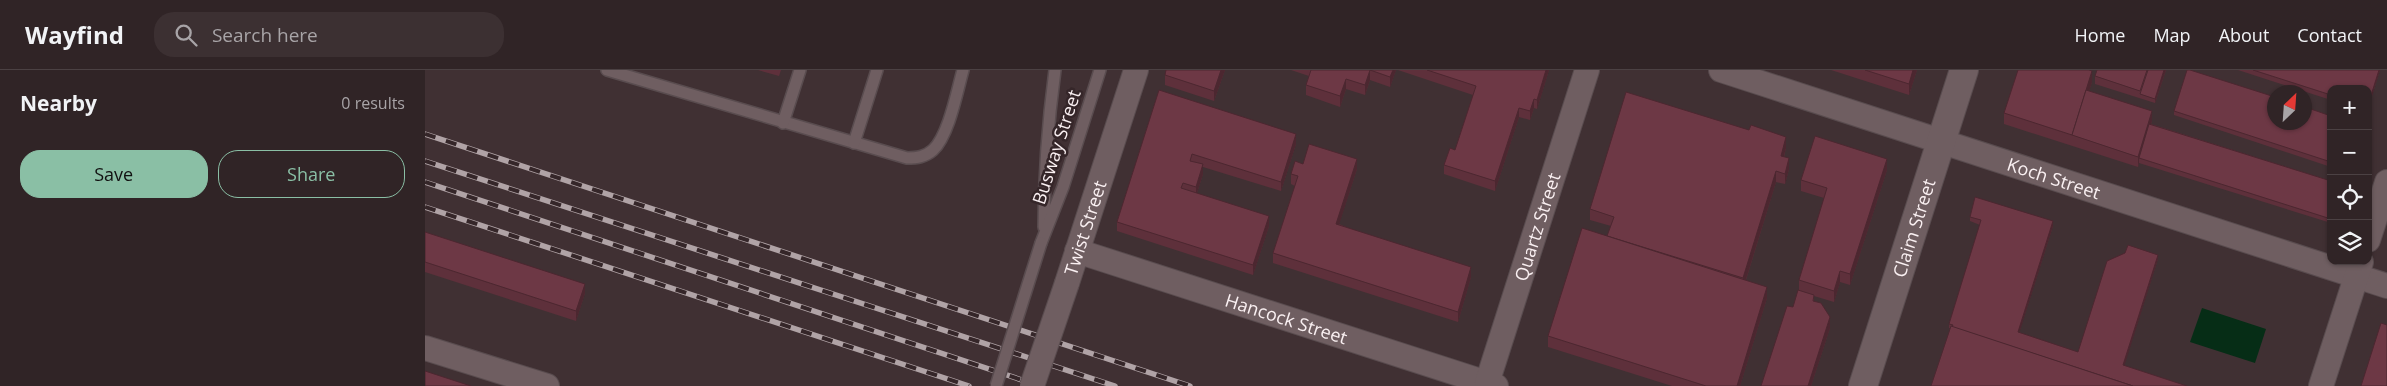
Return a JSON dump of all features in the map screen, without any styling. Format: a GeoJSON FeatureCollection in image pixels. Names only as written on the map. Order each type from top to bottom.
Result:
{"type":"FeatureCollection","features":[{"type":"Feature","properties":{"kind":"street","name":"Twist Street"},"geometry":{"type":"LineString","coordinates":[[1032,386],[1136,70]]}},
{"type":"Feature","properties":{"kind":"street","name":"Quartz Street"},"geometry":{"type":"LineString","coordinates":[[1491,385],[1587,70]]}},
{"type":"Feature","properties":{"kind":"street","name":"Koch Street"},"geometry":{"type":"LineString","coordinates":[[1721,70],[1941,142],[2359,269],[2387,286]]}},
{"type":"Feature","properties":{"kind":"street","name":"Claim Street"},"geometry":{"type":"LineString","coordinates":[[1863,386],[1964,70]]}},
{"type":"Feature","properties":{"kind":"street"},"geometry":{"type":"LineString","coordinates":[[2372,228],[2387,182]]}},
{"type":"Feature","properties":{"kind":"street","name":"Hancock Street"},"geometry":{"type":"LineString","coordinates":[[1077,251],[1491,385]]}},
{"type":"Feature","properties":{"kind":"street"},"geometry":{"type":"LineString","coordinates":[[2321,386],[2359,269]]}},
{"type":"Feature","properties":{"kind":"street"},"geometry":{"type":"LineString","coordinates":[[425,348],[547,386]]}},
{"type":"Feature","properties":{"kind":"lane"},"geometry":{"type":"LineString","coordinates":[[607,70],[907,158],[922,157],[933,150],[944,131],[963,70]]}},
{"type":"Feature","properties":{"kind":"lane"},"geometry":{"type":"LineString","coordinates":[[783,123],[800,70]]}},
{"type":"Feature","properties":{"kind":"lane"},"geometry":{"type":"LineString","coordinates":[[854,143],[877,70]]}},
{"type":"Feature","properties":{"kind":"lane","name":"Busway Street"},"geometry":{"type":"LineString","coordinates":[[1043,239],[1050,106],[1055,70]]}},
{"type":"Feature","properties":{"kind":"lane","name":"Busway Street"},"geometry":{"type":"LineString","coordinates":[[996,386],[1100,70]]}},
{"type":"Feature","properties":{"kind":"shaded area"},"geometry":{"type":"Polygon","coordinates":[[[2202,308],[2266,329],[2255,363],[2190,342],[2202,308]]]}},
{"type":"Feature","properties":{"kind":"building"},"geometry":{"type":"Polygon","coordinates":[[[1166,70],[1221,70],[1214,91],[1165,75],[1166,70]]]}},
{"type":"Feature","properties":{"kind":"building"},"geometry":{"type":"Polygon","coordinates":[[[1311,70],[1370,70],[1365,85],[1346,79],[1340,96],[1306,85],[1311,70]]]}},
{"type":"Feature","properties":{"kind":"building"},"geometry":{"type":"Polygon","coordinates":[[[1370,70],[1393,70],[1390,77],[1370,70]]]}},
{"type":"Feature","properties":{"kind":"building"},"geometry":{"type":"Polygon","coordinates":[[[1427,70],[1546,70],[1537,100],[1534,99],[1530,111],[1519,108],[1495,181],[1444,165],[1450,148],[1455,150],[1476,86],[1427,70]]]}},
{"type":"Feature","properties":{"kind":"building"},"geometry":{"type":"Polygon","coordinates":[[[1865,70],[1913,70],[1909,84],[1865,70]]]}},
{"type":"Feature","properties":{"kind":"building"},"geometry":{"type":"Polygon","coordinates":[[[2018,70],[2092,71],[2072,135],[2004,113],[2018,70]]]}},
{"type":"Feature","properties":{"kind":"building"},"geometry":{"type":"Polygon","coordinates":[[[2097,70],[2147,70],[2140,91],[2095,76],[2097,70]]]}},
{"type":"Feature","properties":{"kind":"building"},"geometry":{"type":"Polygon","coordinates":[[[2148,70],[2164,70],[2155,99],[2140,94],[2148,70]]]}},
{"type":"Feature","properties":{"kind":"building"},"geometry":{"type":"Polygon","coordinates":[[[2187,70],[2267,94],[2267,130],[2312,130],[2312,109],[2327,115],[2327,161],[2174,111],[2187,70]]]}},
{"type":"Feature","properties":{"kind":"building"},"geometry":{"type":"Polygon","coordinates":[[[2253,70],[2379,70],[2372,92],[2372,85],[2327,85],[2327,94],[2312,89],[2312,85],[2300,85],[2253,70]]]}},
{"type":"Feature","properties":{"kind":"building"},"geometry":{"type":"Polygon","coordinates":[[[1159,90],[1296,134],[1281,182],[1192,154],[1190,161],[1203,164],[1196,187],[1183,183],[1181,188],[1269,216],[1253,265],[1117,222],[1159,90]]]}},
{"type":"Feature","properties":{"kind":"building"},"geometry":{"type":"Polygon","coordinates":[[[2086,90],[2152,111],[2138,157],[2072,135],[2086,90]]]}},
{"type":"Feature","properties":{"kind":"building"},"geometry":{"type":"Polygon","coordinates":[[[1626,92],[1749,130],[1751,125],[1786,137],[1781,156],[1789,158],[1785,174],[1776,171],[1743,278],[1607,236],[1614,217],[1590,209],[1626,92]]]}},
{"type":"Feature","properties":{"kind":"building"},"geometry":{"type":"Polygon","coordinates":[[[2149,124],[2327,180],[2327,218],[2139,158],[2149,124]]]}},
{"type":"Feature","properties":{"kind":"building"},"geometry":{"type":"Polygon","coordinates":[[[1815,136],[1887,159],[1850,274],[1840,271],[1834,291],[1799,280],[1827,188],[1801,180],[1815,136]]]}},
{"type":"Feature","properties":{"kind":"building"},"geometry":{"type":"Polygon","coordinates":[[[1309,144],[1357,159],[1336,224],[1471,267],[1458,312],[1273,253],[1298,176],[1291,174],[1295,161],[1303,164],[1309,144]]]}},
{"type":"Feature","properties":{"kind":"building"},"geometry":{"type":"Polygon","coordinates":[[[1975,197],[2053,221],[2018,332],[2078,352],[2107,261],[2125,253],[2128,245],[2158,255],[2123,365],[2187,386],[2133,386],[1952,327],[1953,325],[1949,324],[1981,220],[1970,217],[1975,197]]]}},
{"type":"Feature","properties":{"kind":"building"},"geometry":{"type":"Polygon","coordinates":[[[1582,228],[1767,287],[1737,386],[1706,386],[1548,336],[1582,228]]]}},
{"type":"Feature","properties":{"kind":"building"},"geometry":{"type":"Polygon","coordinates":[[[425,232],[585,284],[576,311],[425,262],[425,232]]]}},
{"type":"Feature","properties":{"kind":"building"},"geometry":{"type":"Polygon","coordinates":[[[1798,290],[1814,295],[1813,301],[1821,303],[1830,317],[1808,386],[1761,386],[1787,306],[1793,307],[1798,290]]]}},
{"type":"Feature","properties":{"kind":"building"},"geometry":{"type":"Polygon","coordinates":[[[2381,323],[2387,325],[2387,386],[2361,386],[2381,323]]]}},
{"type":"Feature","properties":{"kind":"building"},"geometry":{"type":"Polygon","coordinates":[[[1951,326],[2133,386],[1931,386],[1951,326]]]}},
{"type":"Feature","properties":{"kind":"building"},"geometry":{"type":"Polygon","coordinates":[[[425,371],[471,386],[425,386],[425,371]]]}},
{"type":"Feature","properties":{"kind":"railway"},"geometry":{"type":"LineString","coordinates":[[425,134],[1190,386]]}},
{"type":"Feature","properties":{"kind":"railway"},"geometry":{"type":"LineString","coordinates":[[425,161],[1115,386]]}},
{"type":"Feature","properties":{"kind":"railway"},"geometry":{"type":"LineString","coordinates":[[425,182],[1040,386]]}},
{"type":"Feature","properties":{"kind":"railway"},"geometry":{"type":"LineString","coordinates":[[425,207],[969,386]]}}]}
